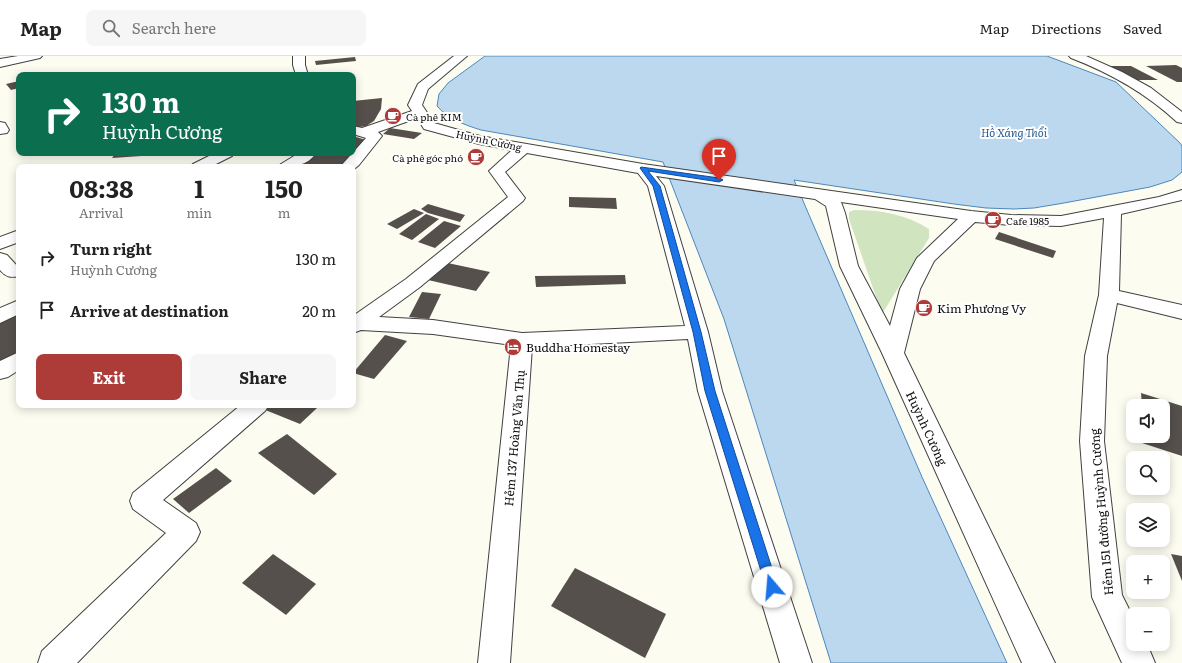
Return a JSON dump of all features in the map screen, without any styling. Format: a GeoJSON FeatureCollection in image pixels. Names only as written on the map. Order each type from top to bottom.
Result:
{"type":"FeatureCollection","features":[{"type":"Feature","properties":{"kind":"street"},"geometry":{"type":"LineString","coordinates":[[0,64],[36,56]]}},
{"type":"Feature","properties":{"kind":"street"},"geometry":{"type":"LineString","coordinates":[[299,56],[301,72]]}},
{"type":"Feature","properties":{"kind":"street"},"geometry":{"type":"LineString","coordinates":[[359,131],[420,113],[415,105],[422,87],[461,56]]}},
{"type":"Feature","properties":{"kind":"street"},"geometry":{"type":"LineString","coordinates":[[1075,56],[1138,85],[1170,107],[1182,119]]}},
{"type":"Feature","properties":{"kind":"street","name":"Huỳnh Cương"},"geometry":{"type":"LineString","coordinates":[[420,113],[429,126],[479,140],[652,170],[971,216],[1010,220],[1061,221],[1113,212],[1182,195]]}},
{"type":"Feature","properties":{"kind":"street"},"geometry":{"type":"LineString","coordinates":[[352,164],[375,136],[359,131]]}},
{"type":"Feature","properties":{"kind":"street"},"geometry":{"type":"LineString","coordinates":[[356,324],[413,283],[517,198],[497,171],[524,148]]}},
{"type":"Feature","properties":{"kind":"street"},"geometry":{"type":"LineString","coordinates":[[204,164],[221,156]]}},
{"type":"Feature","properties":{"kind":"street"},"geometry":{"type":"LineString","coordinates":[[291,164],[304,156]]}},
{"type":"Feature","properties":{"kind":"street"},"geometry":{"type":"LineString","coordinates":[[652,170],[697,332],[710,391],[796,663]]}},
{"type":"Feature","properties":{"kind":"street","name":"Huỳnh Cương"},"geometry":{"type":"LineString","coordinates":[[814,194],[833,203],[849,266],[893,353],[1039,663]]}},
{"type":"Feature","properties":{"kind":"street","name":"Hẻm 151 đường Huỳnh Cương"},"geometry":{"type":"LineString","coordinates":[[1113,212],[1109,295],[1096,356],[1092,441],[1108,598],[1138,663]]}},
{"type":"Feature","properties":{"kind":"street"},"geometry":{"type":"LineString","coordinates":[[893,353],[910,289],[926,258],[971,216]]}},
{"type":"Feature","properties":{"kind":"street"},"geometry":{"type":"LineString","coordinates":[[0,244],[16,236]]}},
{"type":"Feature","properties":{"kind":"street"},"geometry":{"type":"LineString","coordinates":[[1109,295],[1182,312]]}},
{"type":"Feature","properties":{"kind":"street"},"geometry":{"type":"LineString","coordinates":[[0,316],[16,308]]}},
{"type":"Feature","properties":{"kind":"street"},"geometry":{"type":"LineString","coordinates":[[356,325],[433,327],[522,340],[697,332]]}},
{"type":"Feature","properties":{"kind":"street","name":"Hẻm 137 Hoàng Văn Thụ"},"geometry":{"type":"LineString","coordinates":[[494,663],[522,340]]}},
{"type":"Feature","properties":{"kind":"street"},"geometry":{"type":"LineString","coordinates":[[0,371],[16,362]]}},
{"type":"Feature","properties":{"kind":"street"},"geometry":{"type":"LineString","coordinates":[[54,663],[186,532],[143,501],[253,408]]}},
{"type":"Feature","properties":{"kind":"green space"},"geometry":{"type":"Polygon","coordinates":[[[854,210],[883,212],[902,216],[929,229],[929,238],[882,314],[849,219],[849,212],[854,210]]]}},
{"type":"Feature","properties":{"kind":"water","name":"Hồ Xáng Thổi"},"geometry":{"type":"Polygon","coordinates":[[[485,56],[1047,56],[1116,82],[1180,143],[1182,146],[1182,172],[1172,180],[1150,187],[1034,208],[986,208],[794,180],[922,477],[1007,663],[831,663],[724,319],[663,162],[481,130],[463,124],[446,115],[437,106],[439,94],[448,83],[485,56]]]}},
{"type":"Feature","properties":{"kind":"building"},"geometry":{"type":"Polygon","coordinates":[[[355,57],[356,61],[316,65],[315,61],[355,57]]]}},
{"type":"Feature","properties":{"kind":"building"},"geometry":{"type":"Polygon","coordinates":[[[1176,65],[1182,68],[1182,82],[1177,82],[1146,66],[1176,65]]]}},
{"type":"Feature","properties":{"kind":"building"},"geometry":{"type":"Polygon","coordinates":[[[1105,66],[1131,66],[1158,80],[1133,80],[1105,66]]]}},
{"type":"Feature","properties":{"kind":"building"},"geometry":{"type":"Polygon","coordinates":[[[16,82],[16,89],[11,90],[6,84],[16,82]]]}},
{"type":"Feature","properties":{"kind":"building"},"geometry":{"type":"Polygon","coordinates":[[[382,98],[381,109],[374,121],[366,126],[356,128],[356,101],[382,98]]]}},
{"type":"Feature","properties":{"kind":"building"},"geometry":{"type":"Polygon","coordinates":[[[390,128],[422,133],[414,139],[383,134],[390,128]]]}},
{"type":"Feature","properties":{"kind":"building"},"geometry":{"type":"Polygon","coordinates":[[[356,137],[366,140],[356,152],[356,137]]]}},
{"type":"Feature","properties":{"kind":"building"},"geometry":{"type":"Polygon","coordinates":[[[114,156],[141,156],[112,158],[114,156]]]}},
{"type":"Feature","properties":{"kind":"building"},"geometry":{"type":"Polygon","coordinates":[[[309,156],[353,156],[344,164],[297,164],[309,156]]]}},
{"type":"Feature","properties":{"kind":"building"},"geometry":{"type":"Polygon","coordinates":[[[569,197],[616,198],[617,209],[569,207],[569,197]]]}},
{"type":"Feature","properties":{"kind":"building"},"geometry":{"type":"Polygon","coordinates":[[[428,204],[465,215],[460,222],[428,213],[421,209],[428,204]]]}},
{"type":"Feature","properties":{"kind":"building"},"geometry":{"type":"Polygon","coordinates":[[[414,209],[424,213],[397,229],[387,224],[414,209]]]}},
{"type":"Feature","properties":{"kind":"building"},"geometry":{"type":"Polygon","coordinates":[[[426,214],[439,219],[412,240],[399,234],[426,214]]]}},
{"type":"Feature","properties":{"kind":"building"},"geometry":{"type":"Polygon","coordinates":[[[444,221],[461,226],[435,248],[418,242],[444,221]]]}},
{"type":"Feature","properties":{"kind":"building"},"geometry":{"type":"Polygon","coordinates":[[[999,232],[1056,251],[1053,258],[995,239],[999,232]]]}},
{"type":"Feature","properties":{"kind":"building"},"geometry":{"type":"Polygon","coordinates":[[[443,262],[490,272],[476,291],[428,280],[443,262]]]}},
{"type":"Feature","properties":{"kind":"building"},"geometry":{"type":"Polygon","coordinates":[[[625,275],[626,284],[536,287],[535,276],[625,275]]]}},
{"type":"Feature","properties":{"kind":"building"},"geometry":{"type":"Polygon","coordinates":[[[422,292],[441,294],[429,319],[409,317],[422,292]]]}},
{"type":"Feature","properties":{"kind":"building"},"geometry":{"type":"Polygon","coordinates":[[[16,314],[16,353],[0,362],[0,322],[16,314]]]}},
{"type":"Feature","properties":{"kind":"building"},"geometry":{"type":"Polygon","coordinates":[[[385,335],[407,341],[374,379],[356,374],[356,369],[385,335]]]}},
{"type":"Feature","properties":{"kind":"building"},"geometry":{"type":"Polygon","coordinates":[[[1141,393],[1160,399],[1141,399],[1141,393]]]}},
{"type":"Feature","properties":{"kind":"building"},"geometry":{"type":"Polygon","coordinates":[[[1170,402],[1182,406],[1182,456],[1142,443],[1170,443],[1170,402]]]}},
{"type":"Feature","properties":{"kind":"building"},"geometry":{"type":"Polygon","coordinates":[[[260,408],[317,408],[300,424],[260,408]]]}},
{"type":"Feature","properties":{"kind":"building"},"geometry":{"type":"Polygon","coordinates":[[[287,434],[337,474],[314,495],[258,453],[287,434]]]}},
{"type":"Feature","properties":{"kind":"building"},"geometry":{"type":"Polygon","coordinates":[[[216,468],[232,481],[189,513],[173,499],[216,468]]]}},
{"type":"Feature","properties":{"kind":"building"},"geometry":{"type":"Polygon","coordinates":[[[273,554],[316,584],[286,615],[242,583],[273,554]]]}},
{"type":"Feature","properties":{"kind":"building"},"geometry":{"type":"Polygon","coordinates":[[[1171,554],[1182,556],[1182,581],[1171,554]]]}},
{"type":"Feature","properties":{"kind":"building"},"geometry":{"type":"Polygon","coordinates":[[[575,568],[666,614],[645,658],[551,606],[575,568]]]}},
{"type":"Feature","properties":{"kind":"place","name":"Cà phê KIM"},"geometry":{"type":"Point","coordinates":[393,116]}},
{"type":"Feature","properties":{"kind":"place","name":"Cà phê góc phó"},"geometry":{"type":"Point","coordinates":[476,157]}},
{"type":"Feature","properties":{"kind":"place","name":"Cafe 1985"},"geometry":{"type":"Point","coordinates":[993,220]}},
{"type":"Feature","properties":{"kind":"place","name":"Kim Phương Vy"},"geometry":{"type":"Point","coordinates":[924,308]}},
{"type":"Feature","properties":{"kind":"place","name":"Buddha Homestay"},"geometry":{"type":"Point","coordinates":[513,347]}},
{"type":"Feature","properties":{"kind":"route"},"geometry":{"type":"LineString","coordinates":[[719,180],[643,168],[656,186],[697,332],[710,391],[772,587]]}}]}
